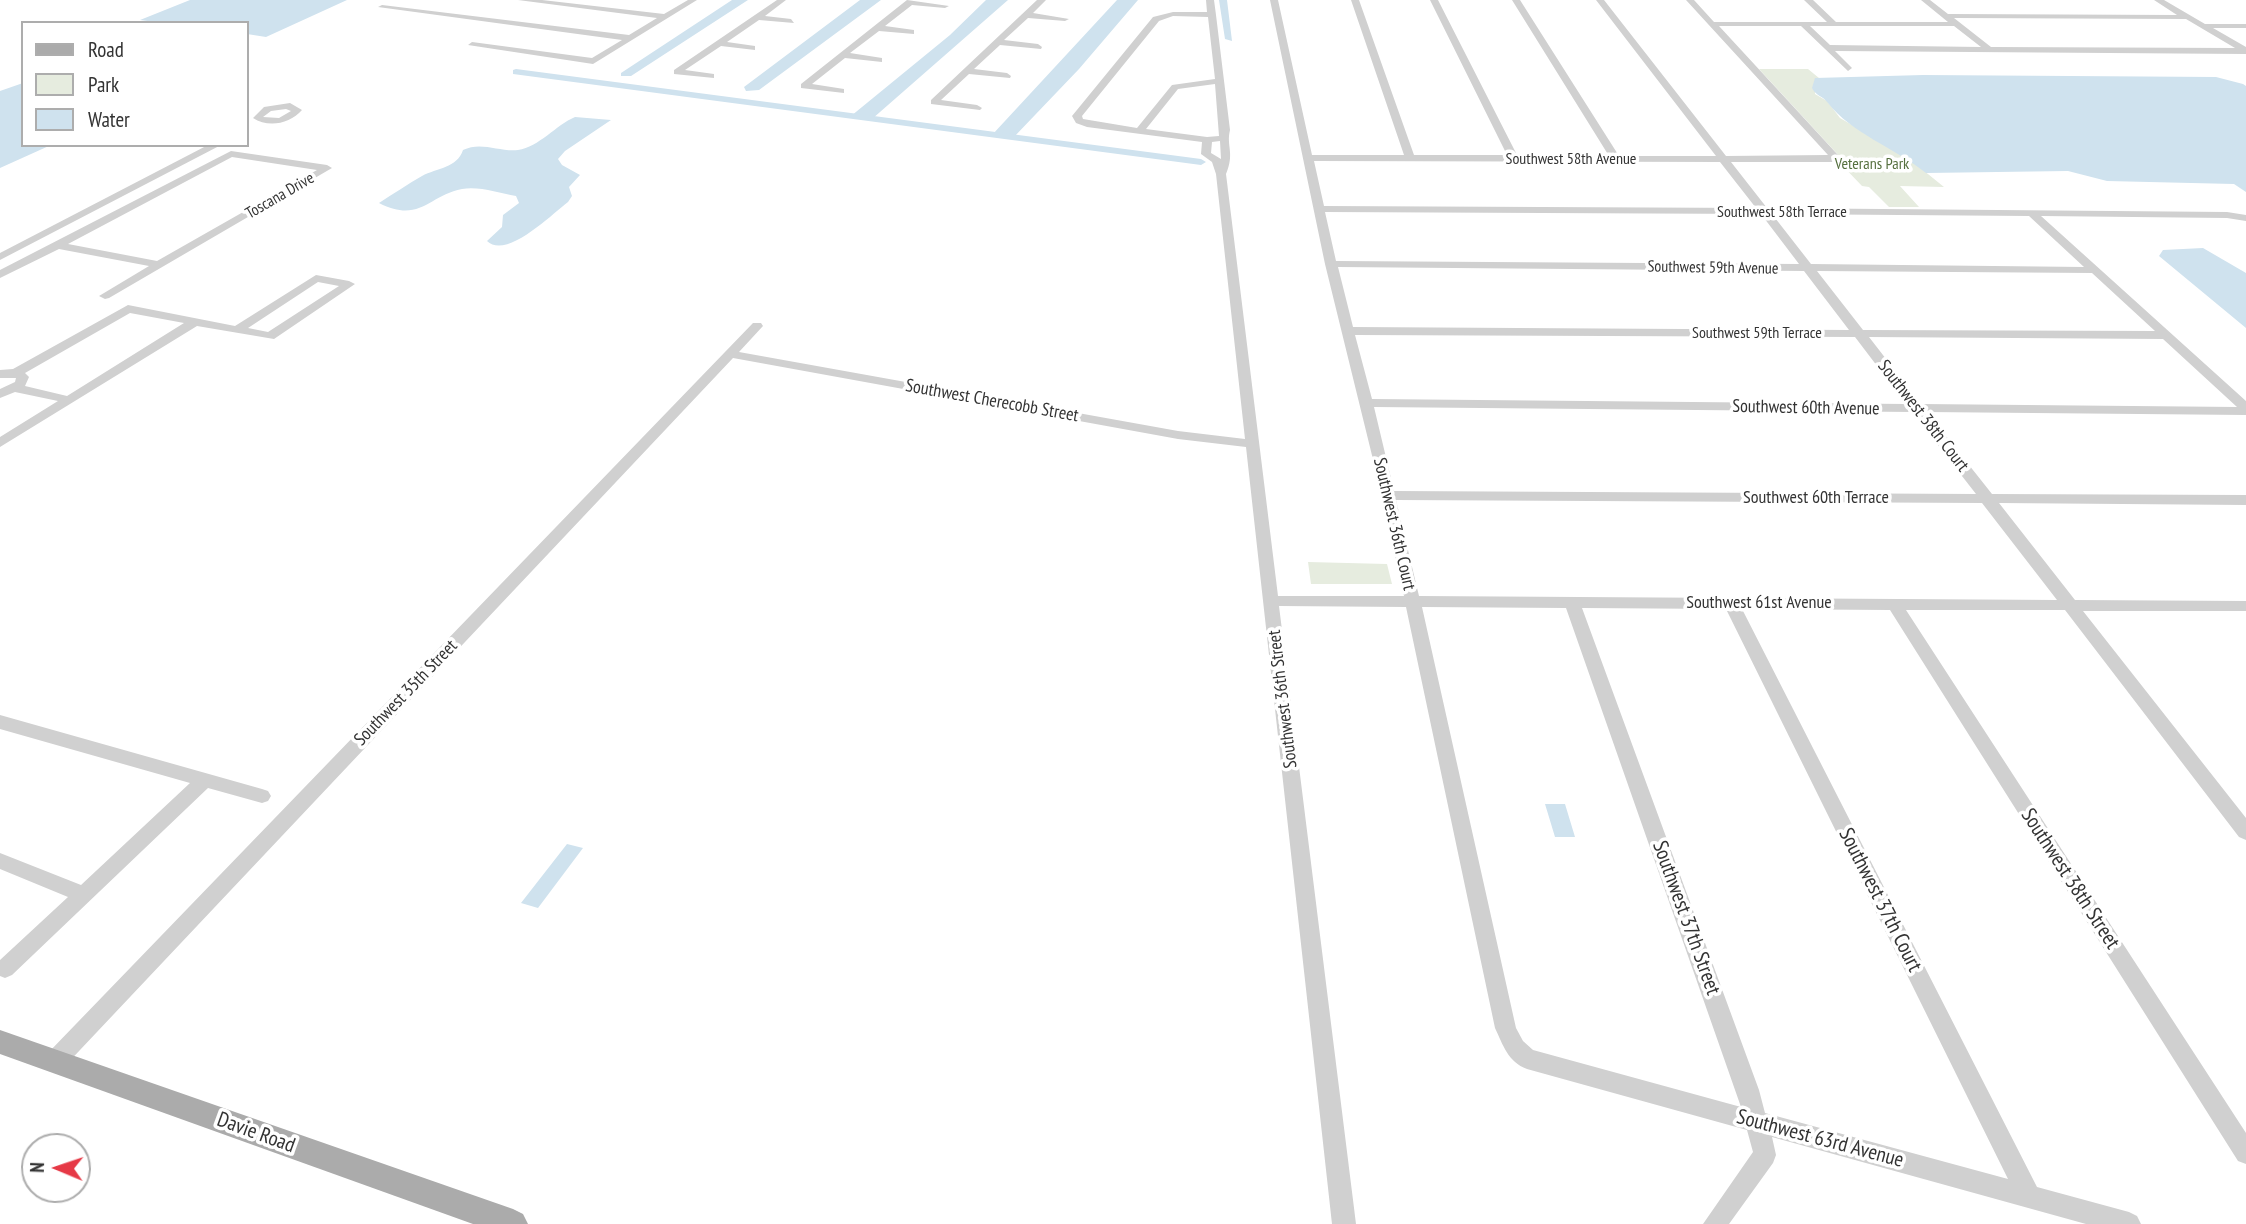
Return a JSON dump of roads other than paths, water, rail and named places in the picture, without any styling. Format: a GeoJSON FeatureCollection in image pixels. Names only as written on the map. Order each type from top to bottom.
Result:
{"type":"FeatureCollection","features":[{"type":"Feature","properties":{"kind":"main road","name":"Davie Road"},"geometry":{"type":"LineString","coordinates":[[0,1042],[513,1224]]}},
{"type":"Feature","properties":{"kind":"street"},"geometry":{"type":"LineString","coordinates":[[397,0],[382,7],[630,38]]}},
{"type":"Feature","properties":{"kind":"street"},"geometry":{"type":"LineString","coordinates":[[522,0],[666,17]]}},
{"type":"Feature","properties":{"kind":"street"},"geometry":{"type":"LineString","coordinates":[[486,38],[472,45],[593,61],[693,0]]}},
{"type":"Feature","properties":{"kind":"street"},"geometry":{"type":"LineString","coordinates":[[710,76],[677,72],[782,0]]}},
{"type":"Feature","properties":{"kind":"street"},"geometry":{"type":"LineString","coordinates":[[977,108],[934,102],[1042,0]]}},
{"type":"Feature","properties":{"kind":"street","name":"Southwest 36th Street"},"geometry":{"type":"LineString","coordinates":[[1210,0],[1220,81],[1223,138],[1227,144],[1227,160],[1221,174]]}},
{"type":"Feature","properties":{"kind":"street","name":"Southwest 36th Court"},"geometry":{"type":"LineString","coordinates":[[1274,0],[1331,264],[1367,403],[1386,495],[1445,741],[1506,1028],[1515,1048]]}},
{"type":"Feature","properties":{"kind":"street"},"geometry":{"type":"LineString","coordinates":[[1355,0],[1410,159]]}},
{"type":"Feature","properties":{"kind":"street"},"geometry":{"type":"LineString","coordinates":[[1434,0],[1514,159]]}},
{"type":"Feature","properties":{"kind":"street"},"geometry":{"type":"LineString","coordinates":[[1516,0],[1616,159]]}},
{"type":"Feature","properties":{"kind":"street","name":"Southwest 38th Court"},"geometry":{"type":"LineString","coordinates":[[1600,0],[2246,832]]}},
{"type":"Feature","properties":{"kind":"street"},"geometry":{"type":"LineString","coordinates":[[1690,0],[1712,23],[1956,24]]}},
{"type":"Feature","properties":{"kind":"street"},"geometry":{"type":"LineString","coordinates":[[1808,0],[1834,24]]}},
{"type":"Feature","properties":{"kind":"street"},"geometry":{"type":"LineString","coordinates":[[1924,0],[2004,60]]}},
{"type":"Feature","properties":{"kind":"street"},"geometry":{"type":"LineString","coordinates":[[2158,0],[2246,51]]}},
{"type":"Feature","properties":{"kind":"street"},"geometry":{"type":"LineString","coordinates":[[841,91],[804,86],[912,1],[945,6]]}},
{"type":"Feature","properties":{"kind":"street"},"geometry":{"type":"LineString","coordinates":[[1212,15],[1173,14],[1156,19],[1077,116],[1079,121],[1207,142],[1226,152]]}},
{"type":"Feature","properties":{"kind":"street"},"geometry":{"type":"LineString","coordinates":[[1027,15],[1065,19]]}},
{"type":"Feature","properties":{"kind":"street"},"geometry":{"type":"LineString","coordinates":[[1945,16],[2187,17]]}},
{"type":"Feature","properties":{"kind":"street"},"geometry":{"type":"LineString","coordinates":[[757,17],[791,21]]}},
{"type":"Feature","properties":{"kind":"street","name":"Southwest 58th Avenue"},"geometry":{"type":"LineString","coordinates":[[1310,158],[1727,161],[1832,159],[1833,155],[1712,23]]}},
{"type":"Feature","properties":{"kind":"street"},"geometry":{"type":"LineString","coordinates":[[498,31],[510,24]]}},
{"type":"Feature","properties":{"kind":"street"},"geometry":{"type":"LineString","coordinates":[[1803,24],[1848,68]]}},
{"type":"Feature","properties":{"kind":"street"},"geometry":{"type":"LineString","coordinates":[[2203,26],[2246,26]]}},
{"type":"Feature","properties":{"kind":"street"},"geometry":{"type":"LineString","coordinates":[[878,28],[911,32]]}},
{"type":"Feature","properties":{"kind":"street"},"geometry":{"type":"LineString","coordinates":[[998,42],[1038,47]]}},
{"type":"Feature","properties":{"kind":"street"},"geometry":{"type":"LineString","coordinates":[[719,43],[752,48]]}},
{"type":"Feature","properties":{"kind":"street"},"geometry":{"type":"LineString","coordinates":[[1828,48],[2246,51]]}},
{"type":"Feature","properties":{"kind":"street"},"geometry":{"type":"LineString","coordinates":[[842,55],[879,60]]}},
{"type":"Feature","properties":{"kind":"street"},"geometry":{"type":"LineString","coordinates":[[967,71],[1007,76]]}},
{"type":"Feature","properties":{"kind":"street"},"geometry":{"type":"LineString","coordinates":[[1139,131],[1175,87],[1220,81]]}},
{"type":"Feature","properties":{"kind":"street"},"geometry":{"type":"LineString","coordinates":[[1207,142],[1223,138]]}},
{"type":"Feature","properties":{"kind":"street","name":"Southwest 36th Street"},"geometry":{"type":"LineString","coordinates":[[1207,142],[1206,154],[1217,160],[1221,174],[1344,1224]]}},
{"type":"Feature","properties":{"kind":"street"},"geometry":{"type":"LineString","coordinates":[[0,257],[212,147]]}},
{"type":"Feature","properties":{"kind":"street","name":"Toscana Drive"},"geometry":{"type":"LineString","coordinates":[[0,275],[231,154],[327,169],[105,296]]}},
{"type":"Feature","properties":{"kind":"street","name":"Southwest 58th Terrace"},"geometry":{"type":"LineString","coordinates":[[1319,209],[2032,213],[2227,215],[2245,218]]}},
{"type":"Feature","properties":{"kind":"street"},"geometry":{"type":"LineString","coordinates":[[2032,213],[2246,410]]}},
{"type":"Feature","properties":{"kind":"street"},"geometry":{"type":"LineString","coordinates":[[57,246],[160,265]]}},
{"type":"Feature","properties":{"kind":"street","name":"Southwest 59th Avenue"},"geometry":{"type":"LineString","coordinates":[[1331,264],[2094,270]]}},
{"type":"Feature","properties":{"kind":"street"},"geometry":{"type":"LineString","coordinates":[[16,373],[117,314],[134,309],[270,336],[349,284],[316,278],[238,329]]}},
{"type":"Feature","properties":{"kind":"street"},"geometry":{"type":"LineString","coordinates":[[0,443],[196,320]]}},
{"type":"Feature","properties":{"kind":"street","name":"Southwest 35th Street"},"geometry":{"type":"LineString","coordinates":[[55,1061],[757,326]]}},
{"type":"Feature","properties":{"kind":"street","name":"Southwest 59th Terrace"},"geometry":{"type":"LineString","coordinates":[[1348,331],[2166,335]]}},
{"type":"Feature","properties":{"kind":"street","name":"Southwest Cherecobb Street"},"geometry":{"type":"LineString","coordinates":[[731,354],[1178,435],[1254,444]]}},
{"type":"Feature","properties":{"kind":"street"},"geometry":{"type":"LineString","coordinates":[[0,374],[21,374],[23,380],[15,388],[0,394]]}},
{"type":"Feature","properties":{"kind":"street"},"geometry":{"type":"LineString","coordinates":[[15,388],[69,400]]}},
{"type":"Feature","properties":{"kind":"street","name":"Southwest 60th Avenue"},"geometry":{"type":"LineString","coordinates":[[1367,403],[2246,410]]}},
{"type":"Feature","properties":{"kind":"street","name":"Southwest 60th Terrace"},"geometry":{"type":"LineString","coordinates":[[1386,495],[2246,500]]}},
{"type":"Feature","properties":{"kind":"street","name":"Southwest 61st Avenue"},"geometry":{"type":"LineString","coordinates":[[1272,601],[1894,604],[2243,610]]}},
{"type":"Feature","properties":{"kind":"street","name":"Southwest 37th Street"},"geometry":{"type":"LineString","coordinates":[[1572,602],[1748,1090],[1765,1155],[1715,1224]]}},
{"type":"Feature","properties":{"kind":"street","name":"Southwest 37th Court"},"geometry":{"type":"LineString","coordinates":[[1731,603],[2029,1196]]}},
{"type":"Feature","properties":{"kind":"street","name":"Southwest 38th Street"},"geometry":{"type":"LineString","coordinates":[[1894,604],[2246,1153]]}},
{"type":"Feature","properties":{"kind":"street"},"geometry":{"type":"LineString","coordinates":[[0,722],[262,796]]}},
{"type":"Feature","properties":{"kind":"street"},"geometry":{"type":"LineString","coordinates":[[5,969],[204,781]]}},
{"type":"Feature","properties":{"kind":"street"},"geometry":{"type":"LineString","coordinates":[[0,861],[84,895]]}},
{"type":"Feature","properties":{"kind":"street","name":"Southwest 63rd Avenue"},"geometry":{"type":"LineString","coordinates":[[1515,1048],[1527,1059],[2129,1224]]}},
{"type":"Feature","properties":{"kind":"water"},"geometry":{"type":"Polygon","coordinates":[[[190,0],[347,0],[266,37],[248,34],[248,21],[140,20],[190,0]]]}},
{"type":"Feature","properties":{"kind":"water"},"geometry":{"type":"Polygon","coordinates":[[[732,0],[748,0],[631,76],[621,76],[621,73],[732,0]]]}},
{"type":"Feature","properties":{"kind":"water"},"geometry":{"type":"Polygon","coordinates":[[[860,0],[881,0],[759,90],[746,91],[744,87],[860,0]]]}},
{"type":"Feature","properties":{"kind":"water"},"geometry":{"type":"Polygon","coordinates":[[[986,0],[1008,0],[872,119],[851,116],[950,35],[986,0]]]}},
{"type":"Feature","properties":{"kind":"water"},"geometry":{"type":"Polygon","coordinates":[[[1117,0],[1138,0],[1079,69],[1013,138],[992,135],[1117,0]]]}},
{"type":"Feature","properties":{"kind":"water"},"geometry":{"type":"Polygon","coordinates":[[[1923,75],[2216,77],[2243,84],[2246,86],[2246,192],[2234,184],[2107,181],[2068,171],[1926,173],[1861,132],[1812,88],[1815,78],[1923,75]]]}},
{"type":"Feature","properties":{"kind":"water"},"geometry":{"type":"Polygon","coordinates":[[[21,84],[21,147],[47,147],[0,168],[0,91],[21,84]]]}},
{"type":"Feature","properties":{"kind":"water"},"geometry":{"type":"Polygon","coordinates":[[[575,117],[611,120],[565,151],[558,159],[562,165],[580,175],[569,187],[572,196],[568,202],[528,234],[505,245],[495,245],[487,241],[502,227],[503,215],[519,203],[516,196],[469,188],[451,192],[424,206],[405,211],[379,203],[422,176],[456,161],[463,150],[477,146],[511,150],[526,148],[575,117]]]}},
{"type":"Feature","properties":{"kind":"water"},"geometry":{"type":"Polygon","coordinates":[[[2203,248],[2246,273],[2246,328],[2159,256],[2163,250],[2203,248]]]}},
{"type":"Feature","properties":{"kind":"water"},"geometry":{"type":"Polygon","coordinates":[[[1545,804],[1565,804],[1575,837],[1555,837],[1545,804]]]}},
{"type":"Feature","properties":{"kind":"water"},"geometry":{"type":"Polygon","coordinates":[[[567,844],[583,848],[538,908],[521,903],[567,844]]]}},
{"type":"Feature","properties":{"kind":"waterway"},"geometry":{"type":"LineString","coordinates":[[1223,0],[1229,39]]}},
{"type":"Feature","properties":{"kind":"waterway"},"geometry":{"type":"LineString","coordinates":[[516,72],[1201,162]]}},
{"type":"Feature","properties":{"kind":"park label","name":"Veterans Park"},"geometry":{"type":"Point","coordinates":[1872,164]}}]}
